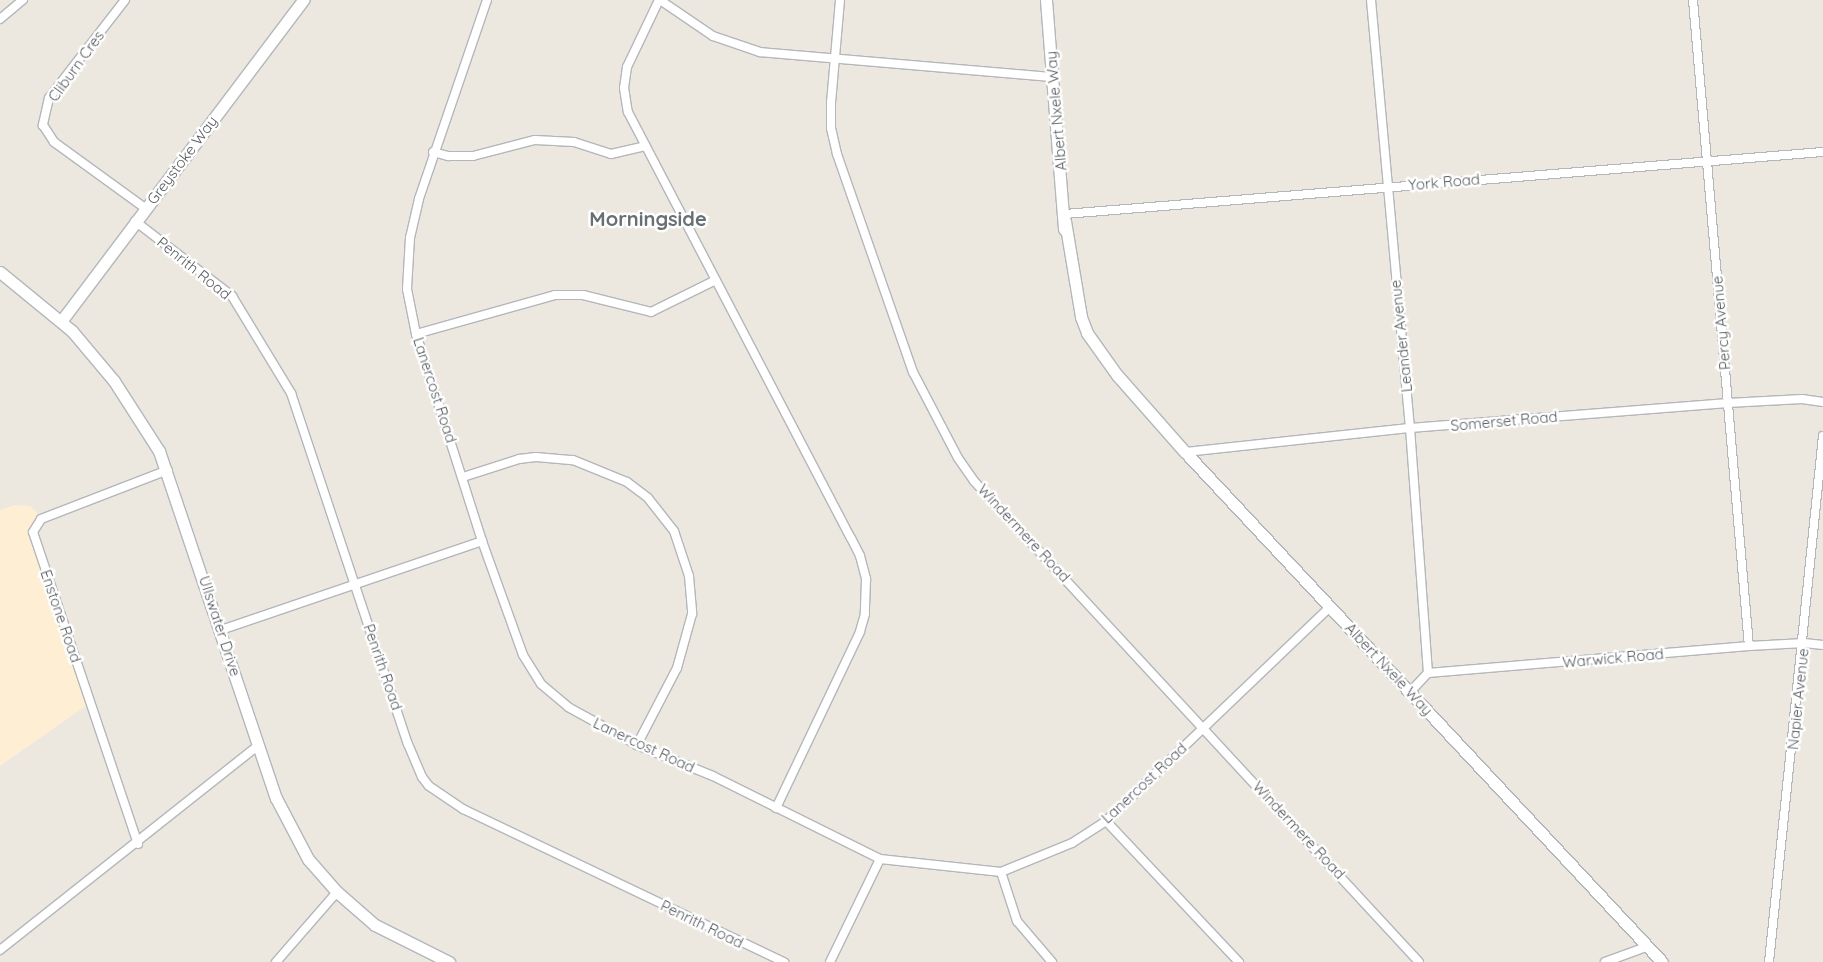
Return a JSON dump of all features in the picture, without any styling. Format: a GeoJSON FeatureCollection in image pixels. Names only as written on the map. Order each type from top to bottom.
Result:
{"type":"FeatureCollection","features":[{"type":"Feature","properties":{"kind":"street"},"geometry":{"type":"LineString","coordinates":[[0,19],[23,0]]}},
{"type":"Feature","properties":{"kind":"street","name":"Cliburn Cres"},"geometry":{"type":"LineString","coordinates":[[125,0],[49,98],[43,125],[54,142],[145,208]]}},
{"type":"Feature","properties":{"kind":"street","name":"Greystoke Way"},"geometry":{"type":"LineString","coordinates":[[62,320],[303,0]]}},
{"type":"Feature","properties":{"kind":"street","name":"Lanercost Road"},"geometry":{"type":"LineString","coordinates":[[487,0],[433,152],[410,238],[406,272],[416,334],[482,541],[523,655],[541,684],[568,707],[637,745],[713,776],[880,859],[1002,872],[1072,843],[1106,821],[1331,606]]}},
{"type":"Feature","properties":{"kind":"street"},"geometry":{"type":"LineString","coordinates":[[776,808],[860,632],[867,597],[866,579],[860,556],[851,538],[628,112],[625,78],[659,0],[694,25],[732,44],[760,52],[1053,77]]}},
{"type":"Feature","properties":{"kind":"street","name":"Windermere Road"},"geometry":{"type":"LineString","coordinates":[[840,0],[831,122],[837,154],[913,372],[931,409],[974,481],[1419,962]]}},
{"type":"Feature","properties":{"kind":"street","name":"Albert Nxele Way"},"geometry":{"type":"LineString","coordinates":[[1046,0],[1070,270],[1075,308],[1082,336],[1106,368],[1117,374],[1185,452],[1411,690],[1646,947],[1662,962]]}},
{"type":"Feature","properties":{"kind":"street","name":"Leander Avenue"},"geometry":{"type":"LineString","coordinates":[[1371,0],[1410,428],[1428,673]]}},
{"type":"Feature","properties":{"kind":"street","name":"Percy Avenue"},"geometry":{"type":"LineString","coordinates":[[1693,0],[1749,646]]}},
{"type":"Feature","properties":{"kind":"street"},"geometry":{"type":"LineString","coordinates":[[433,152],[448,156],[474,156],[535,140],[574,142],[610,154],[645,146]]}},
{"type":"Feature","properties":{"kind":"street","name":"York Road"},"geometry":{"type":"LineString","coordinates":[[1065,218],[1387,187],[1823,152]]}},
{"type":"Feature","properties":{"kind":"street","name":"Penrith Road"},"geometry":{"type":"LineString","coordinates":[[135,221],[224,289],[286,383],[297,405],[354,587],[415,764],[429,786],[463,809],[784,962]]}},
{"type":"Feature","properties":{"kind":"street","name":"Ullswater Drive"},"geometry":{"type":"LineString","coordinates":[[0,272],[62,320],[122,392],[168,470],[259,745],[289,828],[308,859],[337,892],[375,925],[449,962]]}},
{"type":"Feature","properties":{"kind":"street"},"geometry":{"type":"LineString","coordinates":[[416,334],[555,296],[583,295],[651,312],[716,280]]}},
{"type":"Feature","properties":{"kind":"street","name":"Somerset Road"},"geometry":{"type":"LineString","coordinates":[[1185,452],[1410,428],[1728,403],[1823,402]]}},
{"type":"Feature","properties":{"kind":"street","name":"Napier Avenue"},"geometry":{"type":"LineString","coordinates":[[1769,962],[1804,643],[1823,436]]}},
{"type":"Feature","properties":{"kind":"street"},"geometry":{"type":"LineString","coordinates":[[463,477],[519,459],[573,460],[626,482],[648,498],[674,532],[689,576],[692,614],[677,668],[637,745]]}},
{"type":"Feature","properties":{"kind":"street","name":"Enstone Road"},"geometry":{"type":"LineString","coordinates":[[138,844],[33,532],[41,519],[168,470]]}},
{"type":"Feature","properties":{"kind":"street"},"geometry":{"type":"LineString","coordinates":[[221,630],[354,587],[482,541]]}},
{"type":"Feature","properties":{"kind":"street","name":"Warwick Road"},"geometry":{"type":"LineString","coordinates":[[1428,673],[1749,646],[1804,643],[1823,645]]}},
{"type":"Feature","properties":{"kind":"street"},"geometry":{"type":"LineString","coordinates":[[1411,690],[1428,673]]}},
{"type":"Feature","properties":{"kind":"street"},"geometry":{"type":"LineString","coordinates":[[0,950],[138,844],[259,745]]}},
{"type":"Feature","properties":{"kind":"street"},"geometry":{"type":"LineString","coordinates":[[1106,821],[1239,962]]}},
{"type":"Feature","properties":{"kind":"street"},"geometry":{"type":"LineString","coordinates":[[830,962],[880,859]]}},
{"type":"Feature","properties":{"kind":"street"},"geometry":{"type":"LineString","coordinates":[[1002,872],[1018,921],[1052,962]]}},
{"type":"Feature","properties":{"kind":"street"},"geometry":{"type":"LineString","coordinates":[[276,962],[337,892]]}},
{"type":"Feature","properties":{"kind":"street"},"geometry":{"type":"LineString","coordinates":[[1605,962],[1646,947]]}},
{"type":"Feature","properties":{"kind":"shaded area"},"geometry":{"type":"Polygon","coordinates":[[[14,505],[30,506],[40,515],[29,533],[87,705],[0,766],[0,510],[14,505]]]}},
{"type":"Feature","properties":{"kind":"district","name":"Morningside"},"geometry":{"type":"Point","coordinates":[648,218]}}]}
